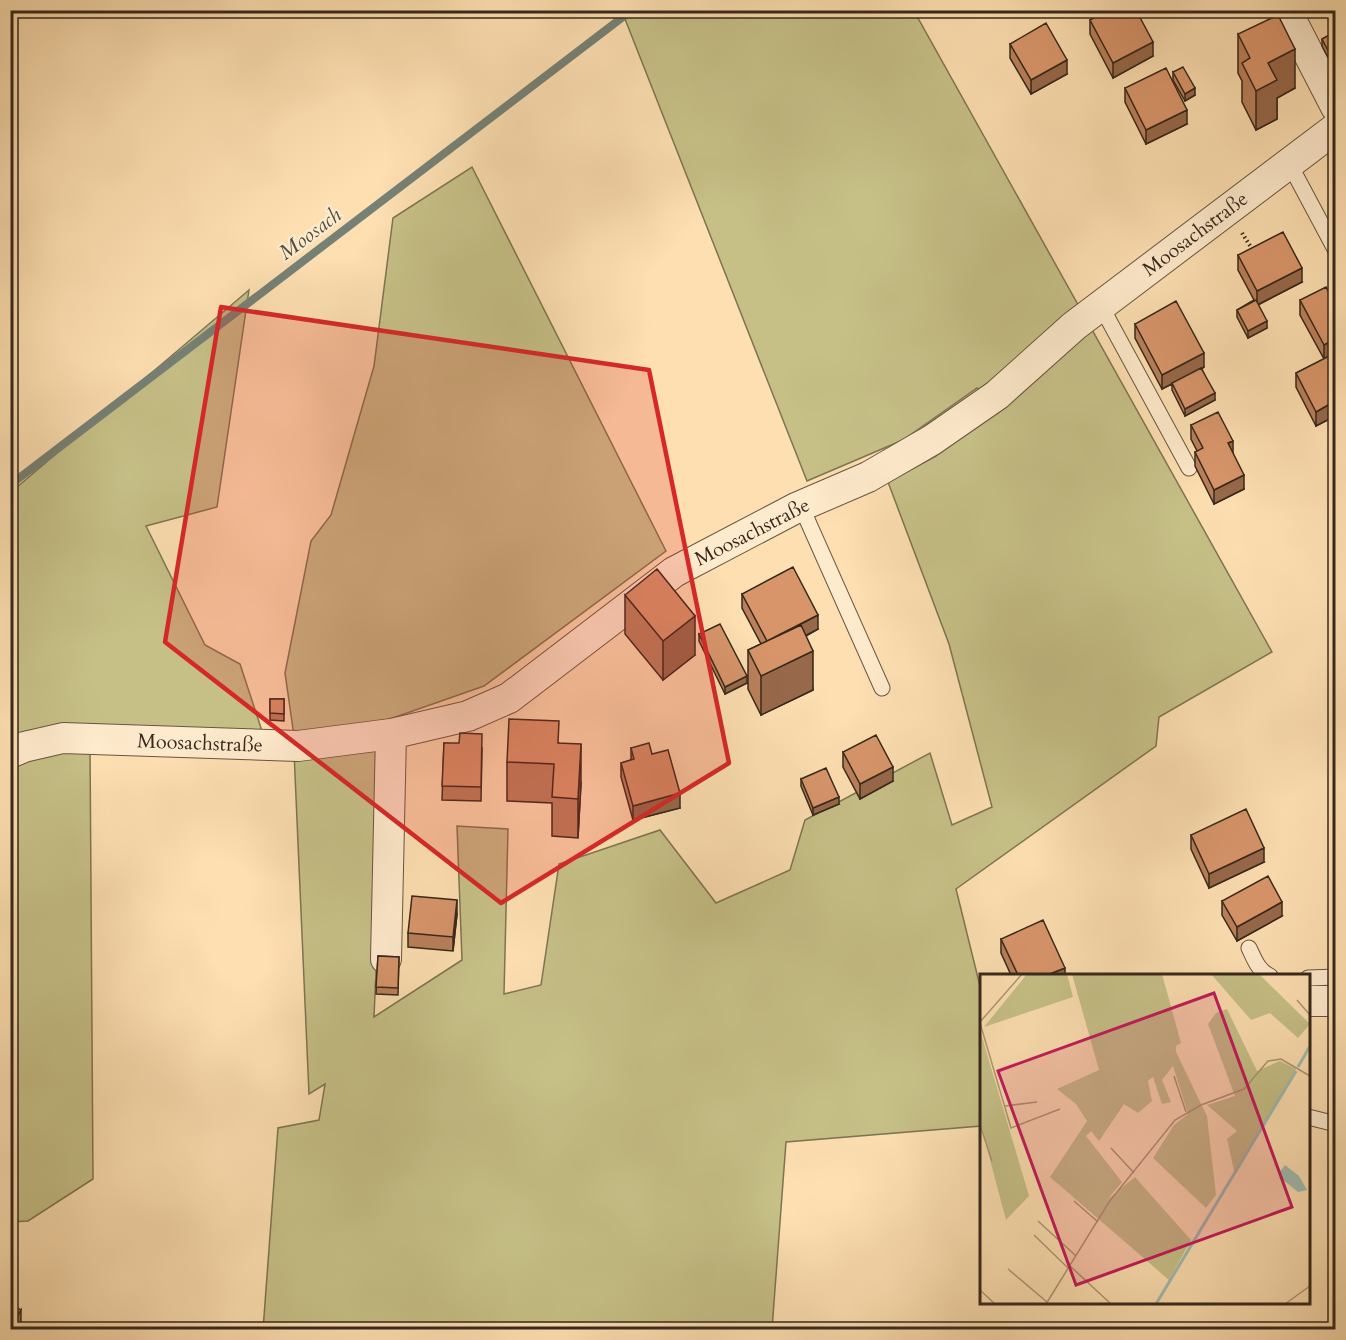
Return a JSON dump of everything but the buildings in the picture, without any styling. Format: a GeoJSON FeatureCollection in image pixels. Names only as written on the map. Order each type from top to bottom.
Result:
{"type":"FeatureCollection","features":[{"type":"Feature","properties":{"kind":"street"},"geometry":{"type":"LineString","coordinates":[[1286,10],[1335,107]]}},
{"type":"Feature","properties":{"kind":"street","name":"Moosachstraße"},"geometry":{"type":"LineString","coordinates":[[10,753],[24,747],[63,738],[298,746],[391,734],[468,716],[509,698],[674,572],[801,506],[868,477],[932,440],[997,395],[1074,326],[1335,128]]}},
{"type":"Feature","properties":{"kind":"street"},"geometry":{"type":"LineString","coordinates":[[386,959],[391,734]]}},
{"type":"Feature","properties":{"kind":"street"},"geometry":{"type":"LineString","coordinates":[[1310,1001],[1335,1000]]}},
{"type":"Feature","properties":{"kind":"lane"},"geometry":{"type":"LineString","coordinates":[[1289,163],[1335,251]]}},
{"type":"Feature","properties":{"kind":"lane"},"geometry":{"type":"LineString","coordinates":[[1101,306],[1189,468]]}},
{"type":"Feature","properties":{"kind":"lane"},"geometry":{"type":"LineString","coordinates":[[801,506],[882,688]]}},
{"type":"Feature","properties":{"kind":"lane"},"geometry":{"type":"LineString","coordinates":[[1249,948],[1264,974]]}},
{"type":"Feature","properties":{"kind":"lane"},"geometry":{"type":"LineString","coordinates":[[1310,978],[1335,977]]}},
{"type":"Feature","properties":{"kind":"lane"},"geometry":{"type":"LineString","coordinates":[[1310,1118],[1335,1124]]}},
{"type":"Feature","properties":{"kind":"highlighted area"},"geometry":{"type":"Polygon","coordinates":[[[221,307],[649,370],[729,763],[501,903],[165,642],[221,307]]]}},
{"type":"Feature","properties":{"kind":"shaded area"},"geometry":{"type":"Polygon","coordinates":[[[635,10],[914,11],[1272,652],[1159,717],[1156,746],[956,889],[980,986],[980,1126],[786,1142],[772,1329],[263,1330],[278,1128],[319,1120],[325,1084],[309,1094],[293,729],[285,673],[311,541],[331,515],[374,366],[393,218],[472,167],[666,551],[484,686],[387,720],[374,1017],[462,960],[457,826],[508,829],[504,994],[541,985],[559,864],[660,830],[716,903],[790,870],[805,820],[930,753],[952,825],[992,807],[949,644],[888,482],[936,456],[998,409],[977,388],[903,440],[807,481],[625,19],[635,10]]]}},
{"type":"Feature","properties":{"kind":"shaded area"},"geometry":{"type":"Polygon","coordinates":[[[249,290],[217,507],[146,526],[205,645],[240,664],[263,734],[90,747],[93,1179],[28,1221],[11,1222],[10,493],[249,290]]]}},
{"type":"Feature","properties":{"kind":"waterway","name":"Moosach"},"geometry":{"type":"LineString","coordinates":[[10,485],[632,10]]}}]}
